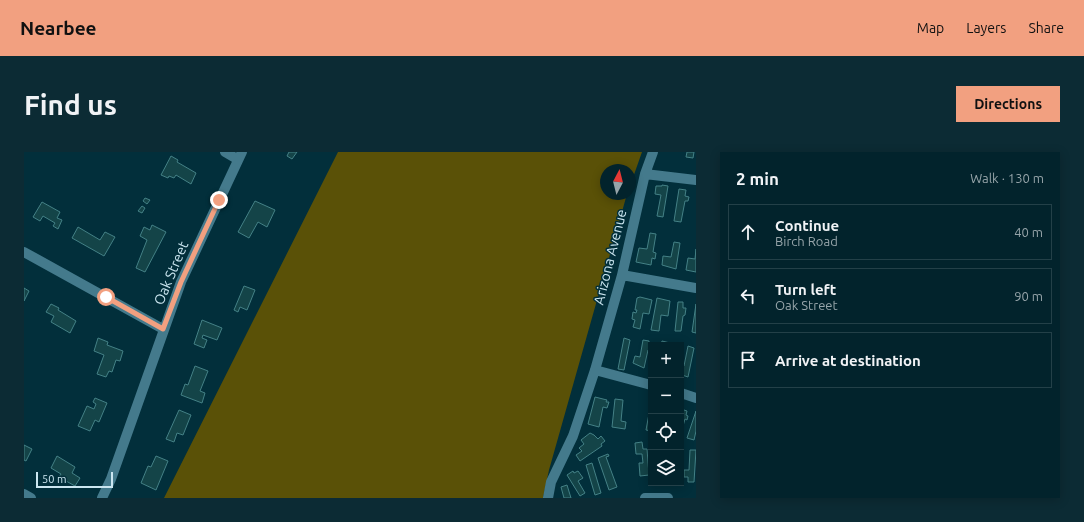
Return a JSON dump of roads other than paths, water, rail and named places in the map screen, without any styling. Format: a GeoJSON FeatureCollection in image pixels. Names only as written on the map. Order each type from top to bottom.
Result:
{"type":"FeatureCollection","features":[{"type":"Feature","properties":{"kind":"street"},"geometry":{"type":"LineString","coordinates":[[225,152],[240,156]]}},
{"type":"Feature","properties":{"kind":"street","name":"Arizona Avenue"},"geometry":{"type":"LineString","coordinates":[[548,498],[551,482],[573,436],[595,370],[622,276],[645,174],[653,152]]}},
{"type":"Feature","properties":{"kind":"street","name":"Oak Street"},"geometry":{"type":"LineString","coordinates":[[102,498],[111,479],[163,329],[181,282],[240,156]]}},
{"type":"Feature","properties":{"kind":"street"},"geometry":{"type":"LineString","coordinates":[[645,174],[696,180]]}},
{"type":"Feature","properties":{"kind":"street"},"geometry":{"type":"LineString","coordinates":[[24,252],[163,329]]}},
{"type":"Feature","properties":{"kind":"street"},"geometry":{"type":"LineString","coordinates":[[622,276],[696,288]]}},
{"type":"Feature","properties":{"kind":"street"},"geometry":{"type":"LineString","coordinates":[[595,370],[648,384]]}},
{"type":"Feature","properties":{"kind":"street"},"geometry":{"type":"LineString","coordinates":[[684,395],[696,398]]}},
{"type":"Feature","properties":{"kind":"street"},"geometry":{"type":"LineString","coordinates":[[24,494],[31,498]]}},
{"type":"Feature","properties":{"kind":"street"},"geometry":{"type":"LineString","coordinates":[[645,498],[668,498]]}}]}
